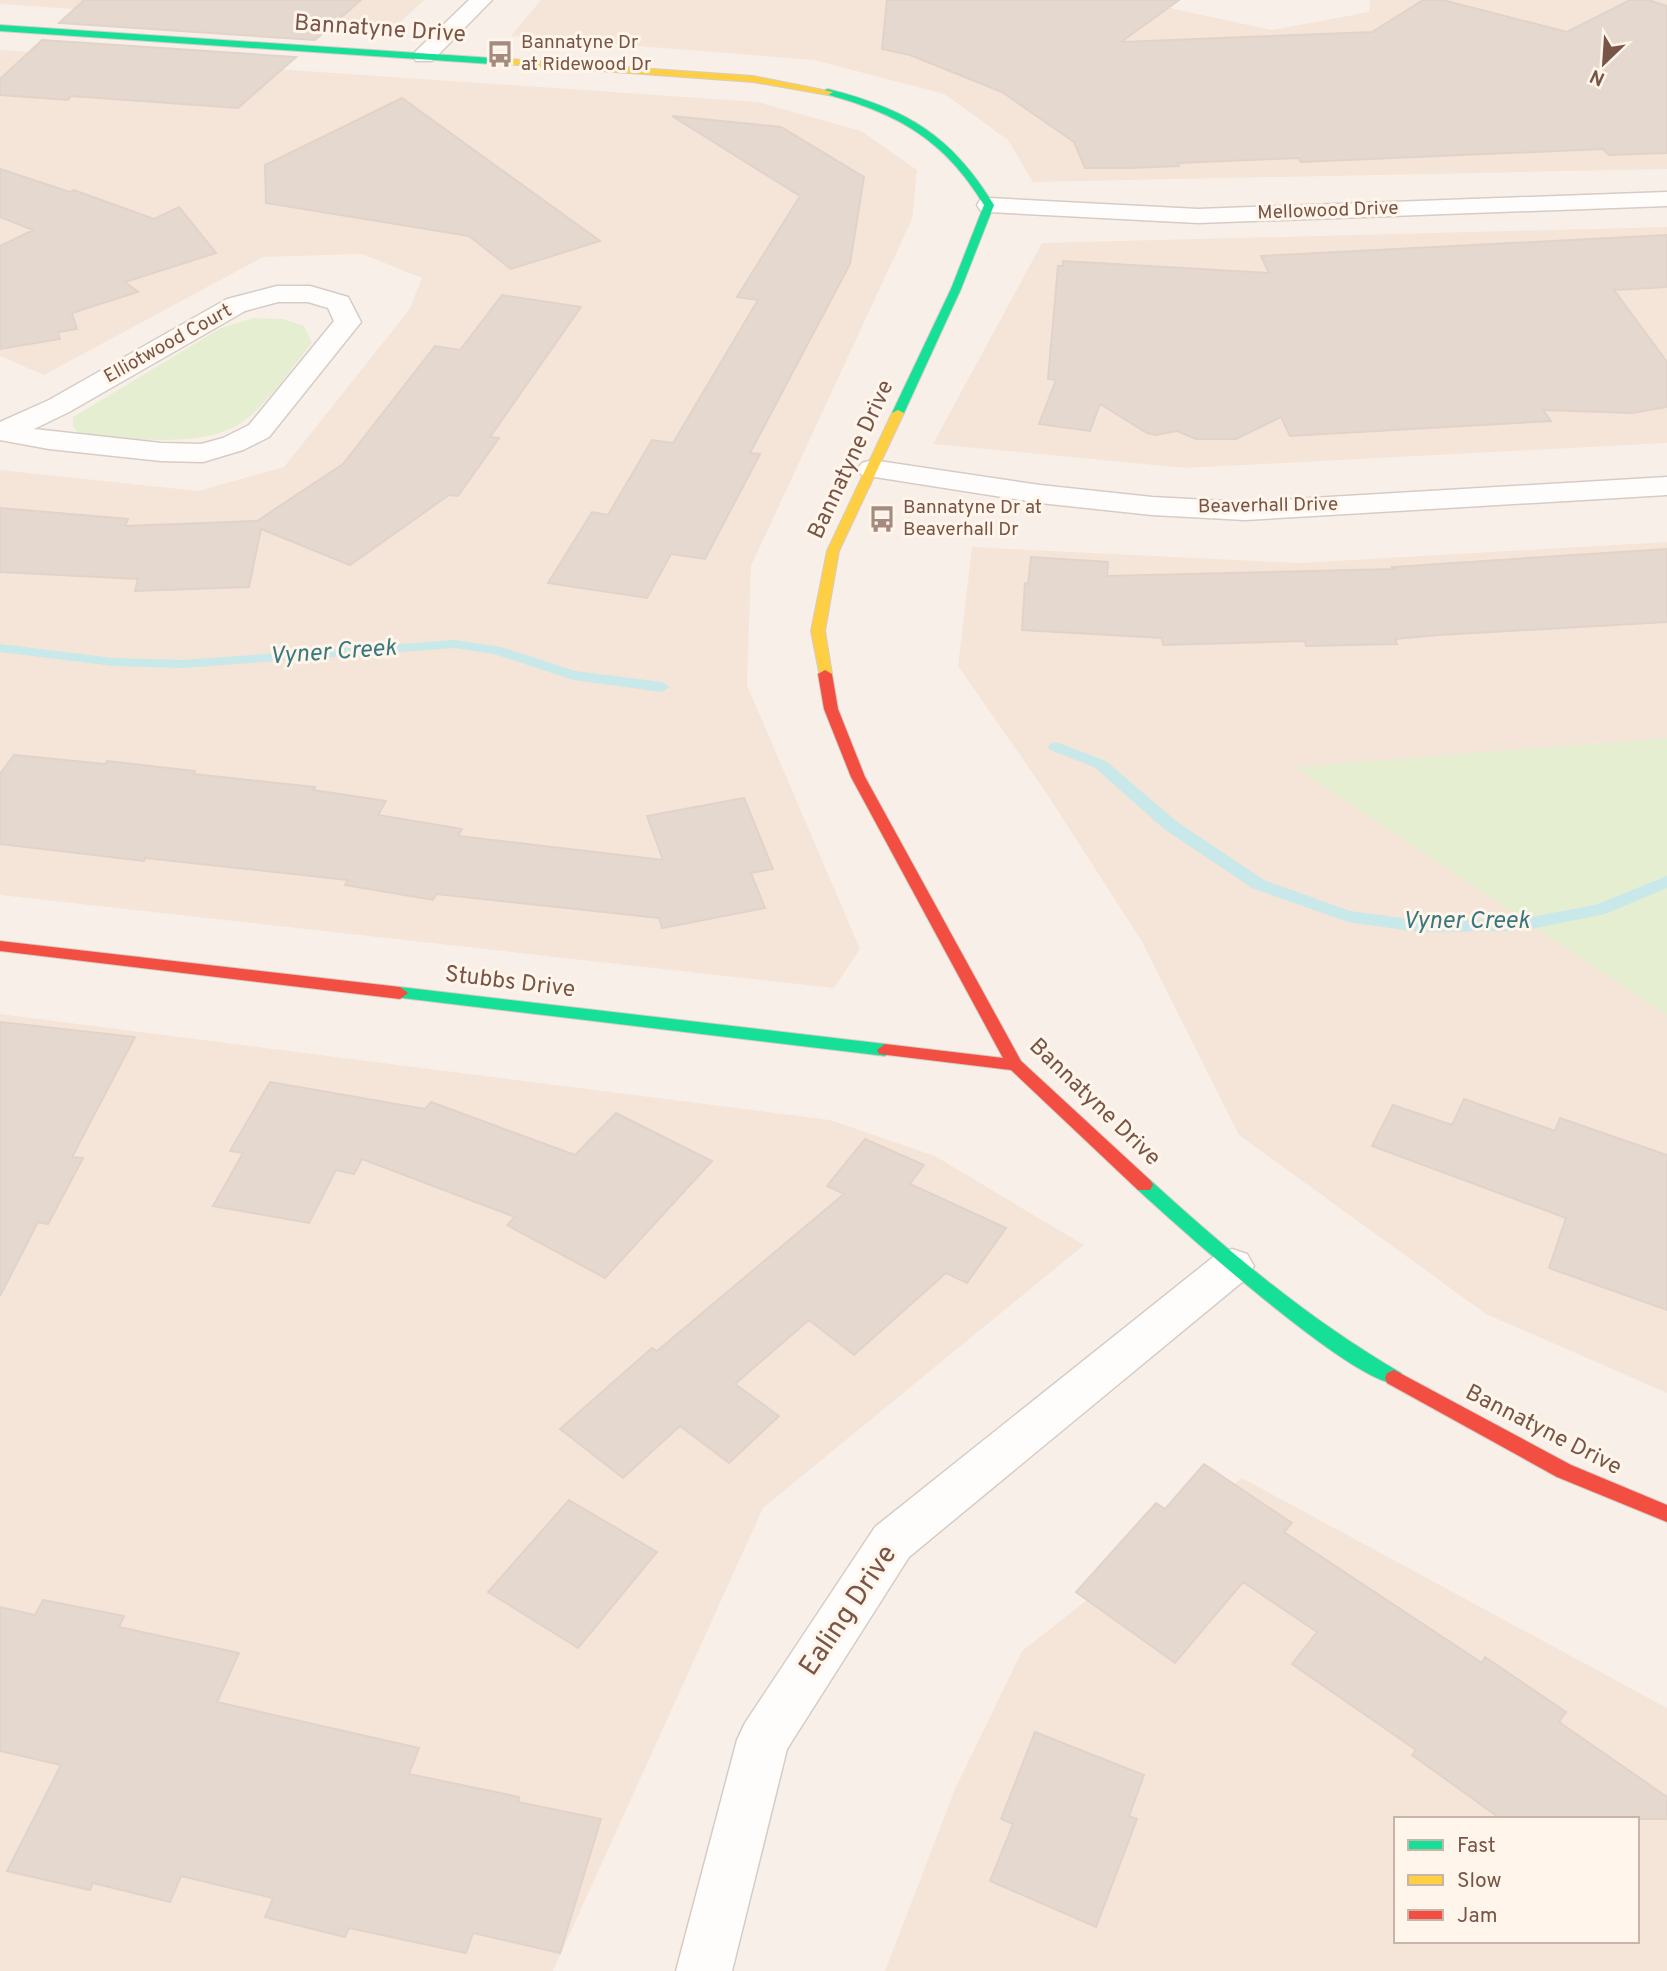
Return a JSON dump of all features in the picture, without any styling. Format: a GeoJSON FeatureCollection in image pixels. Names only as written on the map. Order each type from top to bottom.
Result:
{"type":"FeatureCollection","features":[{"type":"Feature","properties":{"kind":"street"},"geometry":{"type":"LineString","coordinates":[[424,56],[481,0]]}},
{"type":"Feature","properties":{"kind":"street","name":"Bannatyne Drive"},"geometry":{"type":"LineString","coordinates":[[0,28],[753,79],[843,95],[888,110],[920,127],[946,146],[971,173],[989,205],[956,289],[834,551],[818,631],[831,709],[858,777],[1015,1065],[1232,1266],[1365,1362],[1564,1471],[1667,1514]]}},
{"type":"Feature","properties":{"kind":"street","name":"Mellowood Drive"},"geometry":{"type":"LineString","coordinates":[[989,205],[1198,216],[1667,198]]}},
{"type":"Feature","properties":{"kind":"street","name":"Elliotwood Court"},"geometry":{"type":"LineString","coordinates":[[277,294],[310,294],[339,303],[348,322],[259,431],[233,444],[203,453],[161,452],[2,432],[58,406],[236,305],[277,294]]}},
{"type":"Feature","properties":{"kind":"street","name":"Beaverhall Drive"},"geometry":{"type":"LineString","coordinates":[[872,469],[1040,494],[1152,506],[1245,511],[1667,486]]}},
{"type":"Feature","properties":{"kind":"street","name":"Stubbs Drive"},"geometry":{"type":"LineString","coordinates":[[0,946],[1015,1065]]}},
{"type":"Feature","properties":{"kind":"street","name":"Ealing Drive"},"geometry":{"type":"LineString","coordinates":[[704,1971],[763,1740],[892,1542],[1232,1266]]}},
{"type":"Feature","properties":{"kind":"shaded area"},"geometry":{"type":"Polygon","coordinates":[[[0,0],[424,0],[391,31],[0,4],[0,0]]]}},
{"type":"Feature","properties":{"kind":"shaded area"},"geometry":{"type":"Polygon","coordinates":[[[541,0],[1147,0],[1151,4],[1272,30],[1369,12],[1370,0],[1667,0],[1667,169],[1033,182],[1008,140],[944,94],[814,60],[511,36],[541,0]]]}},
{"type":"Feature","properties":{"kind":"shaded area"},"geometry":{"type":"Polygon","coordinates":[[[0,50],[758,102],[861,131],[917,170],[912,219],[751,566],[747,685],[860,949],[834,988],[0,895],[0,470],[198,491],[284,467],[409,310],[422,278],[362,254],[263,257],[44,375],[0,356],[0,50]]]}},
{"type":"Feature","properties":{"kind":"shaded area"},"geometry":{"type":"Polygon","coordinates":[[[1667,227],[1667,443],[1186,468],[933,444],[1042,243],[1667,227]]]}},
{"type":"Feature","properties":{"kind":"shaded area"},"geometry":{"type":"Polygon","coordinates":[[[1667,542],[1667,738],[1296,767],[1667,1015],[1667,1393],[1486,1314],[1239,1135],[1141,940],[1045,791],[958,666],[972,547],[1300,563],[1667,542]]]}},
{"type":"Feature","properties":{"kind":"shaded area"},"geometry":{"type":"Polygon","coordinates":[[[0,1014],[830,1120],[935,1156],[1084,1245],[763,1508],[553,1971],[0,1971],[0,1014]]]}},
{"type":"Feature","properties":{"kind":"shaded area"},"geometry":{"type":"Polygon","coordinates":[[[1242,1478],[1667,1708],[1667,1971],[885,1971],[955,1789],[1022,1651],[1242,1478]]]}},
{"type":"Feature","properties":{"kind":"green space"},"geometry":{"type":"Polygon","coordinates":[[[254,318],[283,319],[304,326],[312,343],[266,400],[249,417],[232,428],[213,435],[168,440],[81,435],[73,427],[73,417],[221,328],[254,318]]]}},
{"type":"Feature","properties":{"kind":"green space"},"geometry":{"type":"Polygon","coordinates":[[[1667,738],[1667,1015],[1295,767],[1667,738]]]}},
{"type":"Feature","properties":{"kind":"building"},"geometry":{"type":"Polygon","coordinates":[[[84,0],[361,0],[315,40],[59,23],[84,0]]]}},
{"type":"Feature","properties":{"kind":"building"},"geometry":{"type":"Polygon","coordinates":[[[887,0],[1179,0],[1121,42],[1372,32],[1423,0],[1443,0],[1567,32],[1630,0],[1648,0],[1667,6],[1667,153],[1609,155],[1603,149],[1301,162],[1298,158],[1178,163],[1179,166],[1085,168],[1074,142],[1002,92],[910,55],[882,49],[887,0]]]}},
{"type":"Feature","properties":{"kind":"building"},"geometry":{"type":"Polygon","coordinates":[[[42,40],[296,57],[238,108],[71,96],[68,100],[0,95],[0,79],[42,40]]]}},
{"type":"Feature","properties":{"kind":"building"},"geometry":{"type":"Polygon","coordinates":[[[402,98],[600,241],[511,269],[469,236],[266,203],[265,165],[402,98]]]}},
{"type":"Feature","properties":{"kind":"building"},"geometry":{"type":"Polygon","coordinates":[[[672,116],[781,127],[864,177],[850,264],[750,453],[760,454],[705,559],[671,554],[647,598],[548,583],[592,512],[608,515],[652,440],[673,443],[758,300],[737,297],[800,196],[672,116]]]}},
{"type":"Feature","properties":{"kind":"building"},"geometry":{"type":"Polygon","coordinates":[[[0,169],[70,192],[74,190],[154,219],[179,207],[216,253],[125,282],[138,292],[72,313],[77,329],[58,332],[60,339],[0,349],[0,246],[33,230],[0,217],[0,169]]]}},
{"type":"Feature","properties":{"kind":"building"},"geometry":{"type":"Polygon","coordinates":[[[1667,235],[1667,287],[1614,290],[1667,362],[1667,407],[1632,413],[1543,410],[1551,421],[1290,436],[1281,417],[1236,439],[1196,439],[1177,431],[1156,435],[1147,433],[1100,404],[1090,431],[1039,424],[1056,380],[1048,379],[1058,266],[1063,266],[1063,261],[1269,273],[1261,256],[1667,235]]]}},
{"type":"Feature","properties":{"kind":"building"},"geometry":{"type":"Polygon","coordinates":[[[502,295],[581,307],[490,437],[499,438],[458,496],[449,495],[350,565],[261,529],[249,587],[135,591],[138,579],[0,572],[0,508],[128,519],[125,526],[257,521],[343,464],[435,346],[460,350],[502,295]]]}},
{"type":"Feature","properties":{"kind":"building"},"geometry":{"type":"Polygon","coordinates":[[[1667,549],[1667,622],[1439,635],[1395,639],[1397,644],[1306,646],[1305,641],[1163,645],[1162,638],[1022,630],[1025,583],[1028,584],[1031,557],[1108,562],[1107,576],[1394,569],[1392,567],[1667,549]]]}},
{"type":"Feature","properties":{"kind":"building"},"geometry":{"type":"Polygon","coordinates":[[[14,755],[105,764],[107,761],[195,771],[193,774],[315,787],[313,790],[386,801],[378,815],[462,829],[458,836],[663,860],[647,816],[744,798],[773,869],[751,873],[765,908],[662,928],[659,918],[436,894],[433,900],[345,885],[348,880],[0,844],[0,774],[14,755]]]}},
{"type":"Feature","properties":{"kind":"building"},"geometry":{"type":"Polygon","coordinates":[[[0,1022],[135,1037],[72,1157],[83,1158],[48,1224],[38,1222],[0,1296],[0,1022]]]}},
{"type":"Feature","properties":{"kind":"building"},"geometry":{"type":"Polygon","coordinates":[[[270,1082],[425,1109],[431,1102],[575,1155],[616,1113],[712,1161],[605,1278],[507,1225],[515,1217],[362,1159],[354,1174],[336,1170],[309,1223],[213,1206],[243,1153],[230,1151],[270,1082]]]}},
{"type":"Feature","properties":{"kind":"building"},"geometry":{"type":"Polygon","coordinates":[[[1464,1099],[1555,1131],[1560,1118],[1667,1155],[1667,1310],[1549,1268],[1566,1218],[1372,1146],[1393,1105],[1452,1125],[1464,1099]]]}},
{"type":"Feature","properties":{"kind":"building"},"geometry":{"type":"Polygon","coordinates":[[[865,1139],[924,1165],[910,1184],[1006,1228],[967,1283],[946,1273],[854,1355],[809,1320],[735,1384],[779,1416],[729,1463],[680,1426],[623,1478],[560,1429],[652,1348],[657,1351],[844,1194],[827,1186],[865,1139]]]}},
{"type":"Feature","properties":{"kind":"building"},"geometry":{"type":"Polygon","coordinates":[[[1204,1464],[1292,1523],[1284,1532],[1482,1663],[1485,1657],[1566,1712],[1559,1722],[1667,1797],[1667,1819],[1498,1817],[1412,1755],[1416,1750],[1292,1664],[1317,1632],[1243,1582],[1175,1663],[1076,1592],[1156,1503],[1165,1509],[1204,1464]]]}},
{"type":"Feature","properties":{"kind":"building"},"geometry":{"type":"Polygon","coordinates":[[[569,1500],[657,1552],[578,1648],[488,1592],[569,1500]]]}},
{"type":"Feature","properties":{"kind":"building"},"geometry":{"type":"Polygon","coordinates":[[[43,1600],[124,1616],[119,1627],[239,1653],[217,1702],[419,1748],[409,1774],[519,1797],[518,1802],[601,1819],[560,1953],[473,1933],[466,1953],[349,1928],[345,1937],[265,1917],[273,1898],[181,1876],[170,1902],[93,1883],[90,1890],[7,1871],[61,1765],[0,1751],[0,1607],[35,1615],[43,1600]]]}},
{"type":"Feature","properties":{"kind":"building"},"geometry":{"type":"Polygon","coordinates":[[[1035,1732],[1144,1775],[1129,1816],[1137,1819],[1096,1927],[990,1881],[1013,1824],[1001,1819],[1035,1732]]]}},
{"type":"Feature","properties":{"kind":"waterway","name":"Vyner Creek"},"geometry":{"type":"LineString","coordinates":[[0,648],[113,662],[183,664],[455,644],[496,650],[573,675],[662,687]]}},
{"type":"Feature","properties":{"kind":"waterway","name":"Vyner Creek"},"geometry":{"type":"LineString","coordinates":[[1056,747],[1100,764],[1170,825],[1258,884],[1348,916],[1418,926],[1520,925],[1599,910],[1667,882]]}},
{"type":"Feature","properties":{"kind":"traffic: fast"},"geometry":{"type":"LineString","coordinates":[[0,28],[492,61]]}},
{"type":"Feature","properties":{"kind":"traffic: fast"},"geometry":{"type":"LineString","coordinates":[[828,92],[878,107],[922,130],[959,161],[989,205],[956,289],[898,413]]}},
{"type":"Feature","properties":{"kind":"traffic: fast"},"geometry":{"type":"LineString","coordinates":[[400,993],[885,1050]]}},
{"type":"Feature","properties":{"kind":"traffic: fast"},"geometry":{"type":"LineString","coordinates":[[1144,1185],[1232,1264],[1294,1313],[1394,1378]]}},
{"type":"Feature","properties":{"kind":"traffic: slow"},"geometry":{"type":"LineString","coordinates":[[492,61],[753,79],[828,92]]}},
{"type":"Feature","properties":{"kind":"traffic: slow"},"geometry":{"type":"LineString","coordinates":[[825,674],[818,631],[833,551],[898,413]]}},
{"type":"Feature","properties":{"kind":"traffic: jam"},"geometry":{"type":"LineString","coordinates":[[825,674],[831,709],[858,777],[1015,1065],[1144,1185]]}},
{"type":"Feature","properties":{"kind":"traffic: jam"},"geometry":{"type":"LineString","coordinates":[[0,946],[400,993]]}},
{"type":"Feature","properties":{"kind":"traffic: jam"},"geometry":{"type":"LineString","coordinates":[[885,1050],[1015,1065]]}},
{"type":"Feature","properties":{"kind":"traffic: jam"},"geometry":{"type":"LineString","coordinates":[[1394,1378],[1564,1471],[1667,1514]]}},
{"type":"Feature","properties":{"kind":"place","name":"Bannatyne Dr at Ridewood Dr"},"geometry":{"type":"Point","coordinates":[500,54]}},
{"type":"Feature","properties":{"kind":"place","name":"Bannatyne Dr at Beaverhall Dr"},"geometry":{"type":"Point","coordinates":[882,519]}}]}
